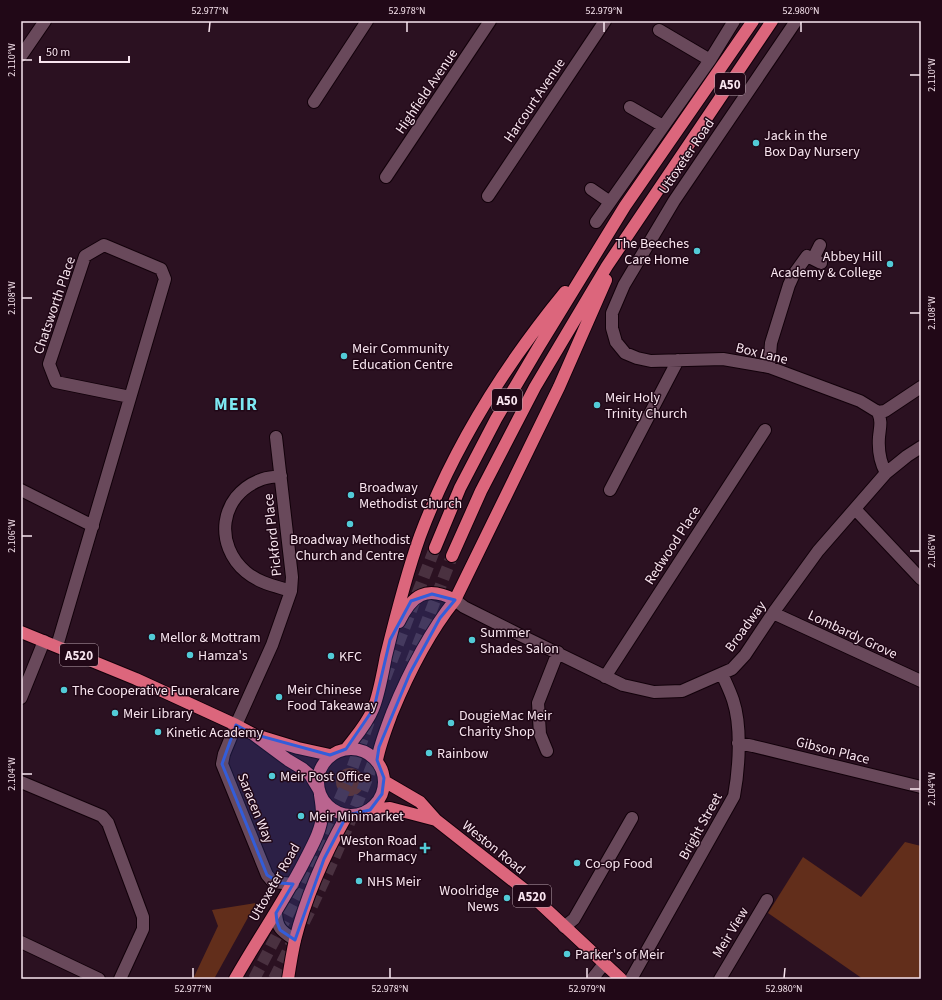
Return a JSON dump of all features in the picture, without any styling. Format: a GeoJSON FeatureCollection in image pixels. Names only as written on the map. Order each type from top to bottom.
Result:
{"type":"FeatureCollection","features":[{"type":"Feature","properties":{"kind":"highway","name":"A50"},"geometry":{"type":"LineString","coordinates":[[435,548],[460,488],[496,419],[593,258],[629,200],[753,21]]}},
{"type":"Feature","properties":{"kind":"highway","name":"A50"},"geometry":{"type":"LineString","coordinates":[[452,556],[481,491],[525,404],[607,266],[772,21]]}},
{"type":"Feature","properties":{"kind":"highway"},"geometry":{"type":"LineString","coordinates":[[376,760],[385,731],[410,673],[440,618],[455,600],[559,387],[622,245]]}},
{"type":"Feature","properties":{"kind":"highway"},"geometry":{"type":"LineString","coordinates":[[346,749],[362,730],[374,708],[402,592],[421,536],[441,488],[472,425],[540,323],[593,258]]}},
{"type":"Feature","properties":{"kind":"highway"},"geometry":{"type":"LineString","coordinates":[[390,640],[405,611],[412,601],[418,597],[424,594],[444,594],[455,600]]}},
{"type":"Feature","properties":{"kind":"highway","name":"A520"},"geometry":{"type":"LineString","coordinates":[[21,632],[136,679],[253,734],[310,775],[320,792]]}},
{"type":"Feature","properties":{"kind":"highway","name":"A520"},"geometry":{"type":"LineString","coordinates":[[253,734],[298,748],[330,755]]}},
{"type":"Feature","properties":{"kind":"highway"},"geometry":{"type":"LineString","coordinates":[[320,792],[330,808],[341,814],[347,815],[359,815],[370,810],[382,794],[384,781],[382,769],[376,760],[367,753],[357,749],[346,749],[330,755]]}},
{"type":"Feature","properties":{"kind":"highway","name":"Uttoxeter Road"},"geometry":{"type":"LineString","coordinates":[[235,979],[254,945],[276,913],[293,884],[315,841],[322,814],[318,780],[321,767],[330,755]]}},
{"type":"Feature","properties":{"kind":"highway","name":"Weston Road"},"geometry":{"type":"LineString","coordinates":[[384,781],[420,802],[436,820],[530,894],[621,979]]}},
{"type":"Feature","properties":{"kind":"highway","name":"Weston Road"},"geometry":{"type":"LineString","coordinates":[[370,810],[390,808],[436,820]]}},
{"type":"Feature","properties":{"kind":"highway"},"geometry":{"type":"LineString","coordinates":[[288,979],[295,940],[324,859],[347,815]]}},
{"type":"Feature","properties":{"kind":"street"},"geometry":{"type":"LineString","coordinates":[[21,56],[45,21]]}},
{"type":"Feature","properties":{"kind":"street"},"geometry":{"type":"LineString","coordinates":[[314,102],[368,21]]}},
{"type":"Feature","properties":{"kind":"street","name":"Highfield Avenue"},"geometry":{"type":"LineString","coordinates":[[386,177],[490,21]]}},
{"type":"Feature","properties":{"kind":"street","name":"Harcourt Avenue"},"geometry":{"type":"LineString","coordinates":[[488,196],[605,21]]}},
{"type":"Feature","properties":{"kind":"street"},"geometry":{"type":"LineString","coordinates":[[596,222],[710,60],[734,21]]}},
{"type":"Feature","properties":{"kind":"street","name":"Uttoxeter Road"},"geometry":{"type":"LineString","coordinates":[[612,313],[624,285],[674,201],[796,21]]}},
{"type":"Feature","properties":{"kind":"street"},"geometry":{"type":"LineString","coordinates":[[659,30],[710,60]]}},
{"type":"Feature","properties":{"kind":"street"},"geometry":{"type":"LineString","coordinates":[[630,107],[663,126]]}},
{"type":"Feature","properties":{"kind":"street"},"geometry":{"type":"LineString","coordinates":[[591,190],[610,202]]}},
{"type":"Feature","properties":{"kind":"street","name":"Chatsworth Place"},"geometry":{"type":"LineString","coordinates":[[57,646],[165,279],[161,269],[104,245],[85,256],[49,364],[56,382],[130,397]]}},
{"type":"Feature","properties":{"kind":"street"},"geometry":{"type":"LineString","coordinates":[[768,367],[771,343],[789,285],[794,274],[807,256],[817,261],[820,245]]}},
{"type":"Feature","properties":{"kind":"street","name":"Box Lane"},"geometry":{"type":"LineString","coordinates":[[612,313],[612,328],[616,342],[625,353],[637,358],[651,361],[723,359],[768,367],[860,401],[878,412]]}},
{"type":"Feature","properties":{"kind":"street"},"geometry":{"type":"LineString","coordinates":[[617,486],[678,360]]}},
{"type":"Feature","properties":{"kind":"street"},"geometry":{"type":"LineString","coordinates":[[886,473],[881,463],[879,439],[881,420],[878,412],[885,411],[921,387]]}},
{"type":"Feature","properties":{"kind":"street","name":"Redwood Place"},"geometry":{"type":"LineString","coordinates":[[605,676],[765,430]]}},
{"type":"Feature","properties":{"kind":"street","name":"Pickford Place"},"geometry":{"type":"LineString","coordinates":[[236,725],[272,645],[291,591],[292,577],[276,437]]}},
{"type":"Feature","properties":{"kind":"street","name":"Broadway"},"geometry":{"type":"LineString","coordinates":[[455,600],[464,607],[623,685],[654,692],[682,691],[732,669],[745,655],[818,550],[886,473],[921,447]]}},
{"type":"Feature","properties":{"kind":"street","name":"Pickford Place"},"geometry":{"type":"LineString","coordinates":[[281,476],[261,479],[247,486],[236,497],[229,509],[225,521],[224,533],[226,544],[232,556],[239,566],[247,573],[259,581],[291,591]]}},
{"type":"Feature","properties":{"kind":"street"},"geometry":{"type":"LineString","coordinates":[[21,490],[93,526]]}},
{"type":"Feature","properties":{"kind":"street"},"geometry":{"type":"LineString","coordinates":[[855,508],[921,578]]}},
{"type":"Feature","properties":{"kind":"street","name":"Lombardy Grove"},"geometry":{"type":"LineString","coordinates":[[773,613],[921,682]]}},
{"type":"Feature","properties":{"kind":"street"},"geometry":{"type":"LineString","coordinates":[[21,698],[44,641]]}},
{"type":"Feature","properties":{"kind":"street"},"geometry":{"type":"LineString","coordinates":[[547,751],[540,734],[538,703],[558,652]]}},
{"type":"Feature","properties":{"kind":"street","name":"Bright Street"},"geometry":{"type":"LineString","coordinates":[[631,979],[734,796],[738,774],[738,723],[733,701],[722,674]]}},
{"type":"Feature","properties":{"kind":"street","name":"Saracen Way"},"geometry":{"type":"LineString","coordinates":[[236,725],[224,754],[222,764],[267,875],[274,882],[293,884]]}},
{"type":"Feature","properties":{"kind":"street","name":"Gibson Place"},"geometry":{"type":"LineString","coordinates":[[738,743],[921,787]]}},
{"type":"Feature","properties":{"kind":"street"},"geometry":{"type":"LineString","coordinates":[[21,782],[102,816],[108,823],[143,918],[142,929],[120,979]]}},
{"type":"Feature","properties":{"kind":"street"},"geometry":{"type":"LineString","coordinates":[[564,927],[574,919],[632,818]]}},
{"type":"Feature","properties":{"kind":"street","name":"Meir View"},"geometry":{"type":"LineString","coordinates":[[720,979],[767,900]]}},
{"type":"Feature","properties":{"kind":"street"},"geometry":{"type":"LineString","coordinates":[[276,913],[276,922],[280,930],[295,940]]}},
{"type":"Feature","properties":{"kind":"street"},"geometry":{"type":"LineString","coordinates":[[21,942],[99,979]]}},
{"type":"Feature","properties":{"kind":"street"},"geometry":{"type":"LineString","coordinates":[[592,979],[604,964]]}},
{"type":"Feature","properties":{"kind":"highlighted area"},"geometry":{"type":"Polygon","coordinates":[[[432,594],[455,600],[440,618],[410,673],[379,747],[377,760],[384,778],[382,794],[370,810],[347,815],[324,859],[295,940],[280,930],[277,922],[276,913],[293,884],[280,883],[267,875],[222,764],[236,725],[253,734],[330,755],[346,749],[374,708],[390,640],[411,601],[432,594]]]}},
{"type":"Feature","properties":{"kind":"shaded area"},"geometry":{"type":"Polygon","coordinates":[[[350,768],[360,772],[364,782],[360,792],[350,796],[340,792],[336,782],[340,772],[350,768]]]}},
{"type":"Feature","properties":{"kind":"shaded area"},"geometry":{"type":"Polygon","coordinates":[[[905,842],[921,846],[921,979],[863,979],[768,913],[803,857],[861,897],[905,842]]]}},
{"type":"Feature","properties":{"kind":"shaded area"},"geometry":{"type":"Polygon","coordinates":[[[256,903],[214,979],[193,979],[218,926],[212,910],[256,903]]]}},
{"type":"Feature","properties":{"kind":"tunnel"},"geometry":{"type":"LineString","coordinates":[[385,678],[435,548]]}},
{"type":"Feature","properties":{"kind":"tunnel"},"geometry":{"type":"LineString","coordinates":[[411,663],[452,556]]}},
{"type":"Feature","properties":{"kind":"tunnel"},"geometry":{"type":"LineString","coordinates":[[254,979],[301,889],[347,783],[369,721]]}},
{"type":"Feature","properties":{"kind":"tunnel"},"geometry":{"type":"LineString","coordinates":[[304,922],[343,837],[378,750]]}},
{"type":"Feature","properties":{"kind":"tunnel"},"geometry":{"type":"LineString","coordinates":[[274,979],[292,943]]}},
{"type":"Feature","properties":{"kind":"place","name":"Jack in the Box Day Nursery"},"geometry":{"type":"Point","coordinates":[756,143]}},
{"type":"Feature","properties":{"kind":"place","name":"The Beeches Care Home"},"geometry":{"type":"Point","coordinates":[697,251]}},
{"type":"Feature","properties":{"kind":"place","name":"Abbey Hill Academy & College"},"geometry":{"type":"Point","coordinates":[890,264]}},
{"type":"Feature","properties":{"kind":"place","name":"Meir Community Education Centre"},"geometry":{"type":"Point","coordinates":[344,356]}},
{"type":"Feature","properties":{"kind":"place","name":"Meir Holy Trinity Church"},"geometry":{"type":"Point","coordinates":[597,405]}},
{"type":"Feature","properties":{"kind":"place","name":"Broadway Methodist Church"},"geometry":{"type":"Point","coordinates":[351,495]}},
{"type":"Feature","properties":{"kind":"place","name":"Broadway Methodist Church and Centre"},"geometry":{"type":"Point","coordinates":[350,524]}},
{"type":"Feature","properties":{"kind":"place","name":"Mellor & Mottram"},"geometry":{"type":"Point","coordinates":[152,637]}},
{"type":"Feature","properties":{"kind":"place","name":"Summer Shades Salon"},"geometry":{"type":"Point","coordinates":[472,640]}},
{"type":"Feature","properties":{"kind":"place","name":"Hamza's"},"geometry":{"type":"Point","coordinates":[190,655]}},
{"type":"Feature","properties":{"kind":"place","name":"KFC"},"geometry":{"type":"Point","coordinates":[331,656]}},
{"type":"Feature","properties":{"kind":"place","name":"The Cooperative Funeralcare"},"geometry":{"type":"Point","coordinates":[64,690]}},
{"type":"Feature","properties":{"kind":"place","name":"Meir Chinese Food Takeaway"},"geometry":{"type":"Point","coordinates":[279,697]}},
{"type":"Feature","properties":{"kind":"place","name":"Meir Library"},"geometry":{"type":"Point","coordinates":[115,713]}},
{"type":"Feature","properties":{"kind":"place","name":"DougieMac Meir Charity Shop"},"geometry":{"type":"Point","coordinates":[451,723]}},
{"type":"Feature","properties":{"kind":"place","name":"Kinetic Academy"},"geometry":{"type":"Point","coordinates":[158,732]}},
{"type":"Feature","properties":{"kind":"place","name":"Rainbow"},"geometry":{"type":"Point","coordinates":[429,753]}},
{"type":"Feature","properties":{"kind":"place","name":"Meir Post Office"},"geometry":{"type":"Point","coordinates":[272,776]}},
{"type":"Feature","properties":{"kind":"place","name":"Meir Minimarket"},"geometry":{"type":"Point","coordinates":[301,816]}},
{"type":"Feature","properties":{"kind":"place","name":"Weston Road Pharmacy"},"geometry":{"type":"Point","coordinates":[425,848]}},
{"type":"Feature","properties":{"kind":"place","name":"Co-op Food"},"geometry":{"type":"Point","coordinates":[577,863]}},
{"type":"Feature","properties":{"kind":"place","name":"NHS Meir"},"geometry":{"type":"Point","coordinates":[359,881]}},
{"type":"Feature","properties":{"kind":"place","name":"Woolridge News"},"geometry":{"type":"Point","coordinates":[507,898]}},
{"type":"Feature","properties":{"kind":"place","name":"Parker's of Meir"},"geometry":{"type":"Point","coordinates":[567,954]}},
{"type":"Feature","properties":{"kind":"district","name":"MEIR"},"geometry":{"type":"Point","coordinates":[236,404]}}]}
